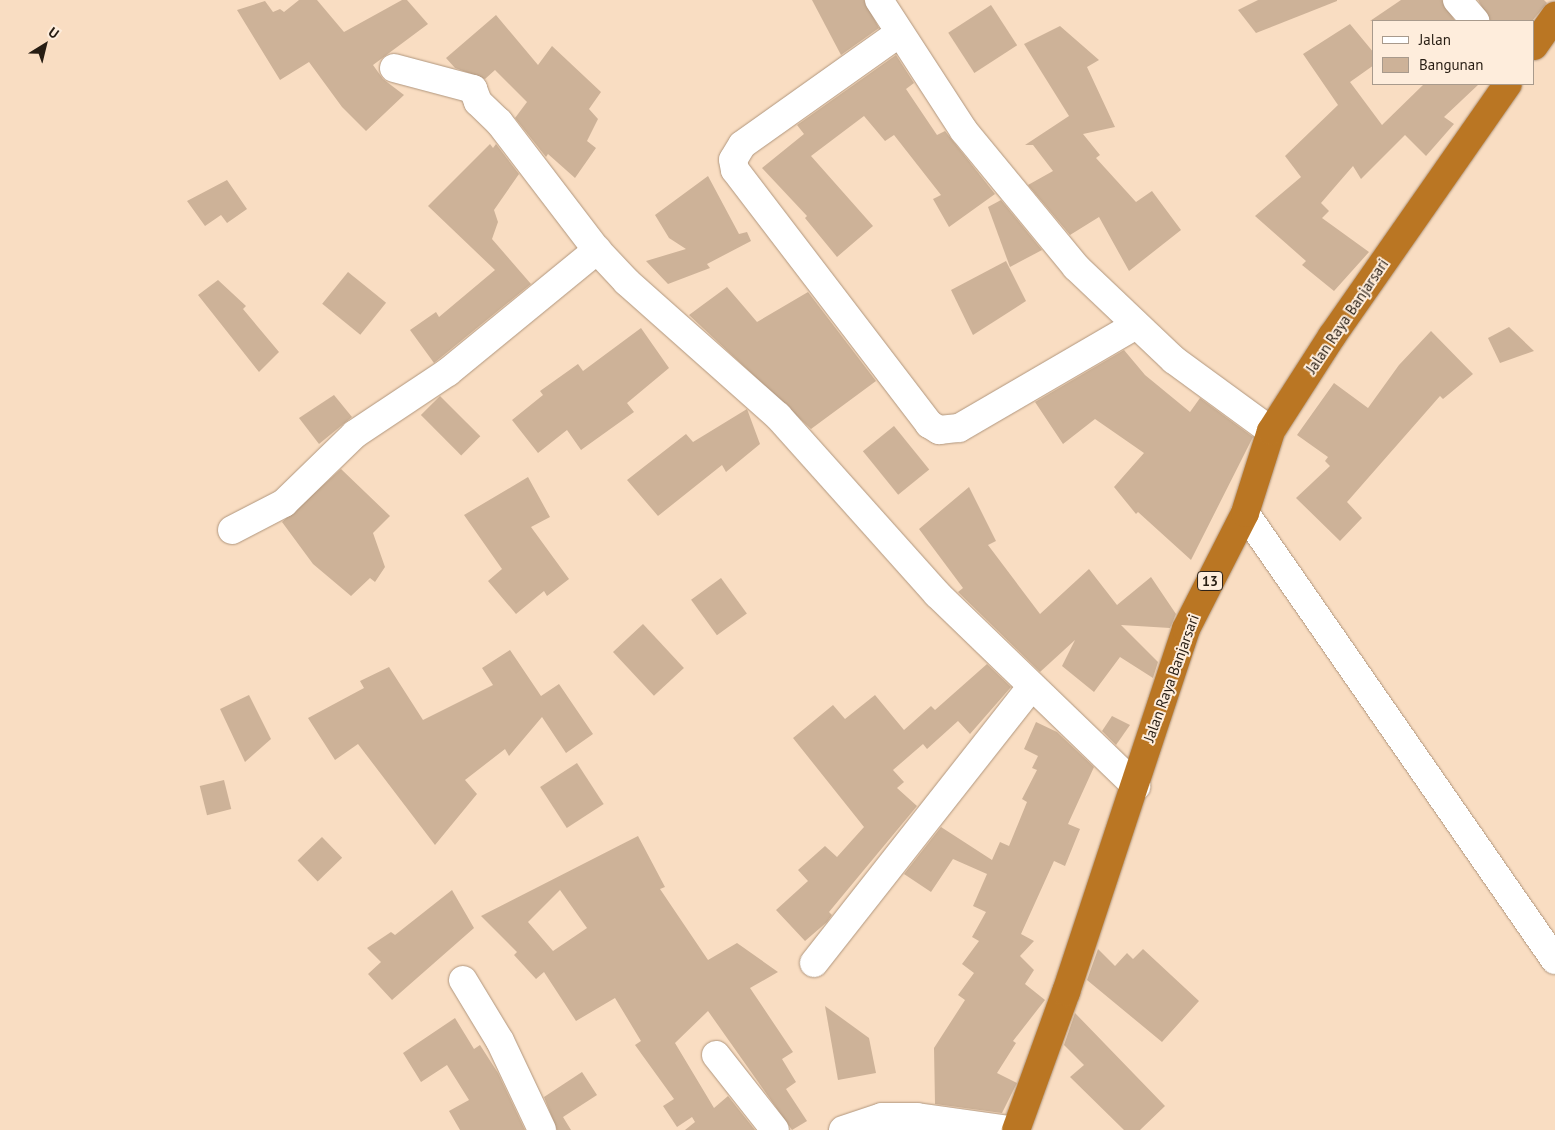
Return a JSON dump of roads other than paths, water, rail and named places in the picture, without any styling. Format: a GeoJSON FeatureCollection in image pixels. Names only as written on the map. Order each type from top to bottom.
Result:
{"type":"FeatureCollection","features":[{"type":"Feature","properties":{"kind":"highway"},"geometry":{"type":"LineString","coordinates":[[1535,45],[1555,16]]}},
{"type":"Feature","properties":{"kind":"highway","name":"Jalan Raya Banjarsari"},"geometry":{"type":"LineString","coordinates":[[1016,1130],[1136,786],[1186,629],[1245,513],[1271,431],[1332,336],[1507,85]]}},
{"type":"Feature","properties":{"kind":"street"},"geometry":{"type":"LineString","coordinates":[[879,0],[898,34],[964,131],[1037,224],[1134,326],[1271,431]]}},
{"type":"Feature","properties":{"kind":"street"},"geometry":{"type":"LineString","coordinates":[[1457,0],[1474,20]]}},
{"type":"Feature","properties":{"kind":"street"},"geometry":{"type":"LineString","coordinates":[[898,34],[742,146],[733,160],[735,170],[930,424],[939,430],[958,428],[1134,326]]}},
{"type":"Feature","properties":{"kind":"street"},"geometry":{"type":"LineString","coordinates":[[394,68],[473,89],[478,102],[500,122],[597,250],[627,282],[778,416],[932,589],[1031,687],[1136,786]]}},
{"type":"Feature","properties":{"kind":"street"},"geometry":{"type":"LineString","coordinates":[[232,530],[284,503],[355,434],[448,372],[597,250]]}},
{"type":"Feature","properties":{"kind":"street"},"geometry":{"type":"LineString","coordinates":[[1245,513],[1555,960]]}},
{"type":"Feature","properties":{"kind":"street"},"geometry":{"type":"LineString","coordinates":[[814,963],[1031,687]]}},
{"type":"Feature","properties":{"kind":"street"},"geometry":{"type":"LineString","coordinates":[[463,980],[500,1041],[542,1130]]}},
{"type":"Feature","properties":{"kind":"street"},"geometry":{"type":"LineString","coordinates":[[716,1055],[775,1130]]}},
{"type":"Feature","properties":{"kind":"street"},"geometry":{"type":"LineString","coordinates":[[843,1130],[882,1117],[917,1117],[1008,1130]]}}]}
